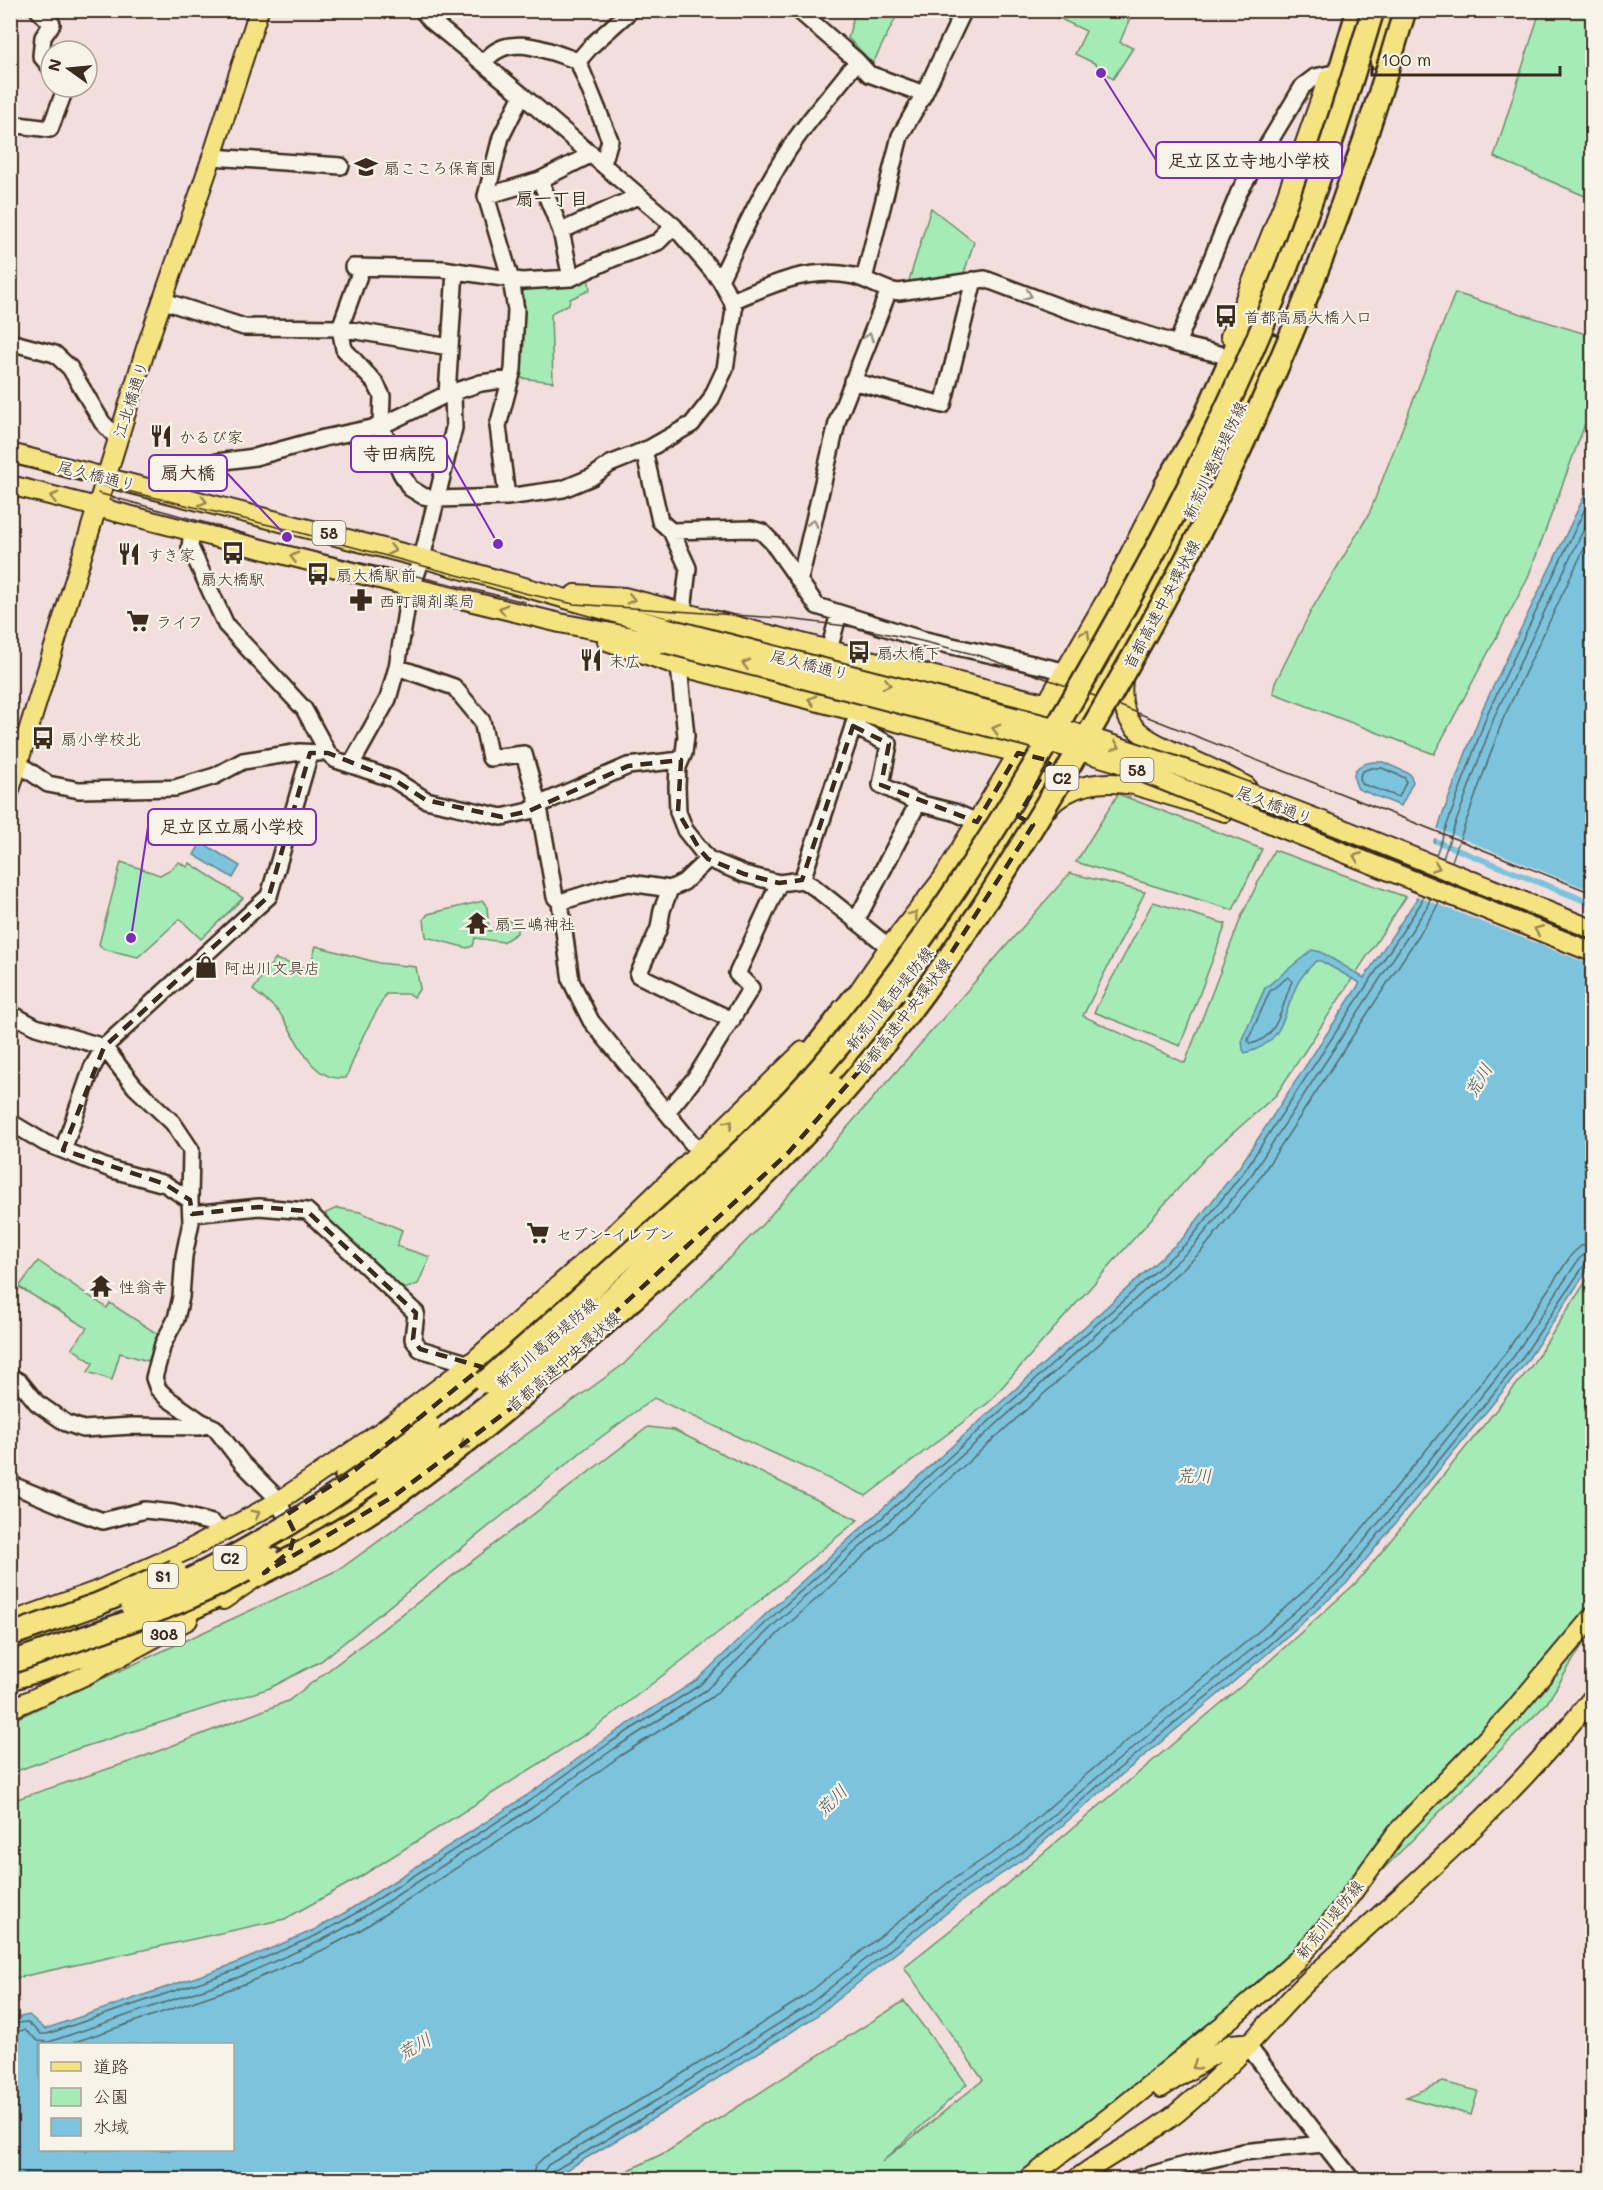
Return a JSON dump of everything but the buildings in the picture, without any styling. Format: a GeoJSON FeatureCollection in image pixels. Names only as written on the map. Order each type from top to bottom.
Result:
{"type":"FeatureCollection","features":[{"type":"Feature","properties":{"kind":"highway"},"geometry":{"type":"LineString","coordinates":[[1165,486],[1201,425],[1226,373],[1295,209],[1331,104],[1358,10]]}},
{"type":"Feature","properties":{"kind":"highway","name":"首都高速中央環状線"},"geometry":{"type":"LineString","coordinates":[[10,1652],[48,1641],[107,1618],[216,1565],[314,1509],[387,1460],[485,1382],[707,1184],[764,1129],[868,1012],[920,944],[999,824],[1093,664],[1192,481],[1283,277],[1329,150],[1373,10]]}},
{"type":"Feature","properties":{"kind":"highway"},"geometry":{"type":"LineString","coordinates":[[1240,431],[1343,156],[1386,10]]}},
{"type":"Feature","properties":{"kind":"highway","name":"首都高速中央環状線"},"geometry":{"type":"LineString","coordinates":[[10,1679],[113,1645],[186,1612],[330,1537],[394,1496],[510,1409],[621,1311],[732,1209],[789,1153],[842,1094],[892,1033],[946,961],[1048,801],[1114,691],[1187,558],[1218,496],[1279,360],[1334,224],[1375,107],[1405,10]]}},
{"type":"Feature","properties":{"kind":"highway"},"geometry":{"type":"LineString","coordinates":[[1203,487],[1234,427],[1268,352]]}},
{"type":"Feature","properties":{"kind":"highway"},"geometry":{"type":"LineString","coordinates":[[10,1663],[108,1630],[219,1585],[324,1526],[384,1487],[511,1387],[630,1282],[769,1149],[830,1083],[886,1016],[924,957]]}},
{"type":"Feature","properties":{"kind":"highway"},"geometry":{"type":"LineString","coordinates":[[886,1016],[921,984]]}},
{"type":"Feature","properties":{"kind":"highway"},"geometry":{"type":"LineString","coordinates":[[309,1502],[372,1456],[511,1343],[743,1133],[793,1077],[852,999]]}},
{"type":"Feature","properties":{"kind":"highway","name":"首都高速中央環状線"},"geometry":{"type":"LineString","coordinates":[[309,1502],[429,1426]]}},
{"type":"Feature","properties":{"kind":"highway","name":"S1"},"geometry":{"type":"LineString","coordinates":[[10,1635],[154,1581],[249,1535],[309,1502]]}},
{"type":"Feature","properties":{"kind":"highway","name":"S1"},"geometry":{"type":"LineString","coordinates":[[10,1663],[147,1622],[259,1575]]}},
{"type":"Feature","properties":{"kind":"main road","name":"江北橋通り"},"geometry":{"type":"LineString","coordinates":[[10,790],[15,763],[161,300],[212,157],[259,10]]}},
{"type":"Feature","properties":{"kind":"main road","name":"新荒川葛西堤防線"},"geometry":{"type":"LineString","coordinates":[[10,1622],[96,1591],[190,1549],[279,1501],[383,1431],[470,1364],[599,1249],[786,1069],[852,999],[943,878],[1111,591],[1165,486],[1222,356],[1285,200],[1329,74],[1348,10]]}},
{"type":"Feature","properties":{"kind":"main road","name":"新荒川葛西堤防線"},"geometry":{"type":"LineString","coordinates":[[10,1648],[98,1626],[179,1594],[238,1565],[348,1501],[400,1464],[493,1389],[623,1275],[715,1191],[825,1076],[924,957],[968,894],[1104,674],[1203,487],[1266,344],[1315,217],[1386,10]]}},
{"type":"Feature","properties":{"kind":"main road"},"geometry":{"type":"LineString","coordinates":[[1278,804],[1224,774],[1149,741],[1138,731],[1124,710],[1122,692],[1125,666],[1138,633],[1240,431],[1302,285],[1353,147],[1383,54],[1388,28],[1386,10]]}},
{"type":"Feature","properties":{"kind":"main road","name":"尾久橋通り"},"geometry":{"type":"LineString","coordinates":[[10,453],[422,558],[552,594],[666,635],[1114,761],[1593,952]]}},
{"type":"Feature","properties":{"kind":"main road","name":"尾久橋通り"},"geometry":{"type":"LineString","coordinates":[[10,485],[560,623],[666,635],[1073,732],[1278,804],[1593,929]]}},
{"type":"Feature","properties":{"kind":"main road"},"geometry":{"type":"LineString","coordinates":[[552,594],[624,597],[1081,712]]}},
{"type":"Feature","properties":{"kind":"main road"},"geometry":{"type":"LineString","coordinates":[[560,623],[679,666],[855,719],[1051,761]]}},
{"type":"Feature","properties":{"kind":"main road"},"geometry":{"type":"LineString","coordinates":[[623,1275],[639,1276],[657,1266],[727,1204],[837,1088],[921,984],[1050,807],[1062,794],[1087,784],[1134,785],[1227,813],[1269,822]]}},
{"type":"Feature","properties":{"kind":"main road","name":"308"},"geometry":{"type":"LineString","coordinates":[[10,1709],[84,1676],[220,1602],[255,1580],[284,1557],[290,1551],[295,1533]]}},
{"type":"Feature","properties":{"kind":"main road","name":"新荒川堤防線"},"geometry":{"type":"LineString","coordinates":[[1027,2180],[1117,2111],[1235,2015],[1302,1954],[1334,1918],[1397,1832],[1512,1712],[1593,1617]]}},
{"type":"Feature","properties":{"kind":"main road","name":"新荒川堤防線"},"geometry":{"type":"LineString","coordinates":[[1075,2180],[1176,2114],[1248,2046],[1293,1995],[1442,1857],[1530,1769],[1593,1698]]}},
{"type":"Feature","properties":{"kind":"main road"},"geometry":{"type":"LineString","coordinates":[[1117,2111],[1150,2095],[1231,2044],[1242,2043],[1248,2046]]}},
{"type":"Feature","properties":{"kind":"street"},"geometry":{"type":"LineString","coordinates":[[38,10],[52,24],[43,39]]}},
{"type":"Feature","properties":{"kind":"street"},"geometry":{"type":"LineString","coordinates":[[422,10],[442,31],[484,63],[674,226],[720,280],[732,301],[734,310],[725,369],[710,401],[692,424],[644,450],[610,464],[592,477],[563,489],[507,497],[437,499],[423,496],[410,488],[381,426],[382,396],[376,384],[344,349],[340,328],[357,267],[454,271],[512,280],[571,278],[614,258],[658,242],[674,226]]}},
{"type":"Feature","properties":{"kind":"street"},"geometry":{"type":"LineString","coordinates":[[578,61],[592,45],[631,10]]}},
{"type":"Feature","properties":{"kind":"street"},"geometry":{"type":"LineString","coordinates":[[798,10],[869,74],[924,94]]}},
{"type":"Feature","properties":{"kind":"street"},"geometry":{"type":"LineString","coordinates":[[864,279],[900,136],[924,94],[964,10]]}},
{"type":"Feature","properties":{"kind":"street"},"geometry":{"type":"LineString","coordinates":[[484,63],[490,54],[508,46],[520,45],[531,45],[578,61],[610,140],[597,159],[540,180],[486,196]]}},
{"type":"Feature","properties":{"kind":"street"},"geometry":{"type":"LineString","coordinates":[[720,280],[787,151],[808,121],[857,61]]}},
{"type":"Feature","properties":{"kind":"street"},"geometry":{"type":"LineString","coordinates":[[1176,344],[1239,192],[1303,86],[1315,77],[1329,74]]}},
{"type":"Feature","properties":{"kind":"street"},"geometry":{"type":"LineString","coordinates":[[507,497],[498,426],[513,370],[516,310],[512,280],[486,196],[501,137],[522,95]]}},
{"type":"Feature","properties":{"kind":"street"},"geometry":{"type":"LineString","coordinates":[[10,124],[50,129],[61,99]]}},
{"type":"Feature","properties":{"kind":"street"},"geometry":{"type":"LineString","coordinates":[[212,157],[341,165]]}},
{"type":"Feature","properties":{"kind":"street"},"geometry":{"type":"LineString","coordinates":[[540,180],[561,231],[571,278]]}},
{"type":"Feature","properties":{"kind":"street"},"geometry":{"type":"LineString","coordinates":[[561,231],[638,196]]}},
{"type":"Feature","properties":{"kind":"street"},"geometry":{"type":"LineString","coordinates":[[351,765],[388,699],[397,667],[411,587],[422,558],[454,428],[450,393],[449,347],[454,271]]}},
{"type":"Feature","properties":{"kind":"street"},"geometry":{"type":"LineString","coordinates":[[732,301],[788,278],[825,273],[838,273],[864,279],[899,292],[985,279],[1065,309],[1222,356]]}},
{"type":"Feature","properties":{"kind":"street"},"geometry":{"type":"LineString","coordinates":[[852,381],[943,405],[974,280]]}},
{"type":"Feature","properties":{"kind":"street"},"geometry":{"type":"LineString","coordinates":[[798,579],[801,575],[838,419],[889,290]]}},
{"type":"Feature","properties":{"kind":"street"},"geometry":{"type":"LineString","coordinates":[[161,300],[244,327],[340,328],[449,347]]}},
{"type":"Feature","properties":{"kind":"street"},"geometry":{"type":"LineString","coordinates":[[10,342],[55,354],[70,368],[102,422],[117,438]]}},
{"type":"Feature","properties":{"kind":"street"},"geometry":{"type":"LineString","coordinates":[[169,493],[174,476],[217,462],[255,458],[324,438],[381,426],[450,393],[481,383],[510,379]]}},
{"type":"Feature","properties":{"kind":"street"},"geometry":{"type":"LineString","coordinates":[[644,450],[660,521],[671,531],[688,568],[683,612]]}},
{"type":"Feature","properties":{"kind":"street"},"geometry":{"type":"LineString","coordinates":[[671,531],[751,529],[762,532],[772,542],[817,606],[921,639],[1064,671]]}},
{"type":"Feature","properties":{"kind":"street"},"geometry":{"type":"LineString","coordinates":[[192,531],[190,547],[226,625],[304,709],[328,753],[336,760],[393,779],[426,800],[502,817],[538,807],[628,766],[681,760]]}},
{"type":"Feature","properties":{"kind":"street"},"geometry":{"type":"LineString","coordinates":[[829,650],[839,613]]}},
{"type":"Feature","properties":{"kind":"street"},"geometry":{"type":"LineString","coordinates":[[679,666],[686,736],[678,767],[677,786],[678,812],[685,830],[708,859],[744,874],[779,883],[802,880],[889,947]]}},
{"type":"Feature","properties":{"kind":"street"},"geometry":{"type":"LineString","coordinates":[[397,667],[454,687],[483,721],[490,758],[524,754],[538,807],[555,897],[560,902],[571,981],[591,1021],[700,1153]]}},
{"type":"Feature","properties":{"kind":"street"},"geometry":{"type":"LineString","coordinates":[[802,880],[855,719],[890,744],[881,785],[918,803],[954,812],[977,822]]}},
{"type":"Feature","properties":{"kind":"street"},"geometry":{"type":"LineString","coordinates":[[15,763],[48,784],[79,790],[175,788],[215,776],[243,762],[300,752],[328,753]]}},
{"type":"Feature","properties":{"kind":"street"},"geometry":{"type":"LineString","coordinates":[[63,1150],[92,1068],[104,1047],[269,896],[310,753]]}},
{"type":"Feature","properties":{"kind":"street"},"geometry":{"type":"LineString","coordinates":[[856,921],[918,803]]}},
{"type":"Feature","properties":{"kind":"street"},"geometry":{"type":"LineString","coordinates":[[560,902],[609,887],[630,884],[670,890],[684,882],[708,859]]}},
{"type":"Feature","properties":{"kind":"street"},"geometry":{"type":"LineString","coordinates":[[666,1112],[696,1078],[751,988],[737,974],[779,883]]}},
{"type":"Feature","properties":{"kind":"street"},"geometry":{"type":"LineString","coordinates":[[670,890],[662,910],[659,928],[638,975],[732,1020]]}},
{"type":"Feature","properties":{"kind":"street"},"geometry":{"type":"LineString","coordinates":[[10,1013],[36,1028],[104,1047],[135,1087],[173,1124],[191,1150],[191,1207],[181,1297],[176,1319],[163,1344],[154,1378],[158,1389],[167,1398],[215,1428],[242,1463],[266,1484],[279,1501],[295,1533]]}},
{"type":"Feature","properties":{"kind":"street"},"geometry":{"type":"LineString","coordinates":[[10,1122],[45,1143],[113,1170],[165,1184],[191,1207],[260,1207],[307,1211],[416,1313],[413,1339],[420,1349],[470,1364]]}},
{"type":"Feature","properties":{"kind":"street"},"geometry":{"type":"LineString","coordinates":[[10,1376],[20,1382],[37,1403],[66,1423],[84,1429],[207,1425]]}},
{"type":"Feature","properties":{"kind":"street"},"geometry":{"type":"LineString","coordinates":[[12,1488],[103,1521],[145,1510],[173,1512],[212,1523],[222,1532]]}},
{"type":"Feature","properties":{"kind":"street"},"geometry":{"type":"LineString","coordinates":[[1248,2046],[1353,2180]]}},
{"type":"Feature","properties":{"kind":"street"},"geometry":{"type":"LineString","coordinates":[[1133,2179],[1243,2152],[1323,2144]]}},
{"type":"Feature","properties":{"kind":"highlighted area"},"geometry":{"type":"Polygon","coordinates":[[[853,726],[889,744],[881,785],[977,822],[1018,753],[1051,761],[1018,816],[1033,825],[946,961],[892,1033],[788,1153],[510,1409],[394,1496],[264,1573],[290,1551],[295,1533],[286,1515],[355,1470],[482,1367],[420,1349],[413,1339],[416,1313],[307,1211],[259,1207],[192,1214],[190,1200],[165,1184],[63,1150],[104,1047],[269,896],[310,753],[328,753],[393,779],[426,800],[502,817],[529,811],[628,766],[681,760],[678,812],[700,850],[708,859],[744,874],[779,883],[802,880],[853,726]]]}},
{"type":"Feature","properties":{"kind":"green space"},"geometry":{"type":"Polygon","coordinates":[[[855,11],[899,11],[873,63],[848,38],[855,11]]]}},
{"type":"Feature","properties":{"kind":"green space"},"geometry":{"type":"Polygon","coordinates":[[[1044,11],[1133,11],[1120,42],[1133,48],[1113,79],[1094,63],[1075,54],[1086,31],[1044,11]]]}},
{"type":"Feature","properties":{"kind":"green space"},"geometry":{"type":"Polygon","coordinates":[[[1540,11],[1592,11],[1592,199],[1494,157],[1540,11]]]}},
{"type":"Feature","properties":{"kind":"green space"},"geometry":{"type":"Polygon","coordinates":[[[931,208],[974,242],[963,276],[908,284],[931,208]]]}},
{"type":"Feature","properties":{"kind":"green space"},"geometry":{"type":"Polygon","coordinates":[[[588,275],[590,290],[570,299],[569,304],[551,315],[553,382],[521,378],[525,307],[522,293],[527,288],[588,275]]]}},
{"type":"Feature","properties":{"kind":"green space"},"geometry":{"type":"Polygon","coordinates":[[[1455,293],[1592,336],[1592,405],[1527,580],[1434,754],[1273,693],[1275,683],[1312,609],[1369,514],[1455,293]]]}},
{"type":"Feature","properties":{"kind":"green space"},"geometry":{"type":"Polygon","coordinates":[[[1118,794],[1262,849],[1233,910],[1076,862],[1118,794]]]}},
{"type":"Feature","properties":{"kind":"green space"},"geometry":{"type":"Polygon","coordinates":[[[1274,850],[1406,897],[1276,1095],[1207,1156],[988,1403],[866,1496],[654,1398],[585,1449],[321,1661],[270,1688],[77,1749],[11,1773],[11,1721],[340,1569],[624,1364],[761,1226],[1070,873],[1145,892],[1083,1016],[1185,1063],[1242,915],[1274,850]]]}},
{"type":"Feature","properties":{"kind":"green space"},"geometry":{"type":"Polygon","coordinates":[[[121,862],[160,875],[179,862],[187,867],[190,863],[243,898],[201,939],[180,919],[138,957],[103,949],[99,944],[121,862]]]}},
{"type":"Feature","properties":{"kind":"green space"},"geometry":{"type":"Polygon","coordinates":[[[483,901],[487,907],[489,931],[509,921],[517,925],[517,933],[503,942],[475,938],[473,946],[467,948],[426,937],[424,919],[428,914],[483,901]]]}},
{"type":"Feature","properties":{"kind":"green space"},"geometry":{"type":"Polygon","coordinates":[[[1153,902],[1226,924],[1180,1046],[1094,1012],[1153,902]]]}},
{"type":"Feature","properties":{"kind":"green space"},"geometry":{"type":"Polygon","coordinates":[[[316,946],[379,963],[416,967],[420,988],[414,997],[409,994],[386,994],[363,1036],[346,1078],[334,1078],[315,1067],[280,1014],[253,990],[275,959],[309,969],[316,946]]]}},
{"type":"Feature","properties":{"kind":"green space"},"geometry":{"type":"Polygon","coordinates":[[[337,1208],[360,1212],[402,1230],[397,1246],[430,1257],[418,1284],[402,1290],[325,1220],[326,1213],[337,1208]]]}},
{"type":"Feature","properties":{"kind":"green space"},"geometry":{"type":"Polygon","coordinates":[[[38,1261],[107,1308],[110,1303],[159,1335],[148,1361],[120,1353],[112,1380],[88,1372],[93,1363],[72,1348],[87,1328],[19,1287],[38,1261]]]}},
{"type":"Feature","properties":{"kind":"green space"},"geometry":{"type":"Polygon","coordinates":[[[1592,1272],[1592,1629],[1547,1703],[1343,1910],[1164,2067],[1013,2179],[609,2180],[668,2151],[904,2001],[967,2084],[882,2162],[983,2080],[904,1967],[977,1909],[1245,1683],[1357,1582],[1530,1368],[1592,1272]]]}},
{"type":"Feature","properties":{"kind":"green space"},"geometry":{"type":"Polygon","coordinates":[[[648,1427],[674,1430],[858,1520],[760,1600],[591,1731],[360,1877],[285,1919],[11,1979],[11,1801],[135,1760],[288,1701],[648,1427]]]}},
{"type":"Feature","properties":{"kind":"green space"},"geometry":{"type":"Polygon","coordinates":[[[1443,2082],[1478,2091],[1471,2115],[1406,2097],[1443,2082]]]}},
{"type":"Feature","properties":{"kind":"water","name":"荒川"},"geometry":{"type":"Polygon","coordinates":[[[1592,480],[1592,1263],[1525,1364],[1346,1584],[1267,1654],[1025,1858],[963,1900],[815,2017],[669,2109],[551,2179],[11,2180],[11,2019],[29,2015],[45,2029],[234,1964],[312,1931],[346,1912],[526,1796],[608,1737],[697,1680],[768,1612],[1183,1238],[1240,1166],[1360,983],[1321,961],[1316,961],[1298,983],[1280,1028],[1274,1036],[1258,1049],[1245,1053],[1242,1039],[1265,988],[1312,950],[1321,952],[1364,978],[1416,900],[1441,819],[1482,710],[1592,480]]]}},
{"type":"Feature","properties":{"kind":"water"},"geometry":{"type":"Polygon","coordinates":[[[1383,762],[1410,774],[1413,782],[1401,806],[1358,789],[1354,778],[1355,771],[1361,765],[1383,762]]]}},
{"type":"Feature","properties":{"kind":"water"},"geometry":{"type":"Polygon","coordinates":[[[201,842],[240,866],[233,878],[194,855],[201,842]]]}},
{"type":"Feature","properties":{"kind":"pier"},"geometry":{"type":"Polygon","coordinates":[[[1435,828],[1592,891],[1592,900],[1432,837],[1435,828]]]}},
{"type":"Feature","properties":{"kind":"pier"},"geometry":{"type":"Polygon","coordinates":[[[1431,842],[1592,907],[1592,965],[1414,895],[1431,842]]]}},
{"type":"Feature","properties":{"kind":"tram line"},"geometry":{"type":"LineString","coordinates":[[10,463],[286,529],[528,594],[574,604],[780,618],[854,627],[981,656],[1095,696],[1592,893]]}},
{"type":"Feature","properties":{"kind":"tram line"},"geometry":{"type":"LineString","coordinates":[[98,493],[282,544],[525,602]]}},
{"type":"Feature","properties":{"kind":"place","name":"足立区立寺地小学校"},"geometry":{"type":"Point","coordinates":[1101,73]}},
{"type":"Feature","properties":{"kind":"place","name":"扇こころ保育園"},"geometry":{"type":"Point","coordinates":[366,167]}},
{"type":"Feature","properties":{"kind":"place","name":"首都高扇大橋入口"},"geometry":{"type":"Point","coordinates":[1226,316]}},
{"type":"Feature","properties":{"kind":"place","name":"かるび家"},"geometry":{"type":"Point","coordinates":[161,436]}},
{"type":"Feature","properties":{"kind":"place","name":"扇大橋"},"geometry":{"type":"Point","coordinates":[287,537]}},
{"type":"Feature","properties":{"kind":"place","name":"寺田病院"},"geometry":{"type":"Point","coordinates":[498,544]}},
{"type":"Feature","properties":{"kind":"place","name":"扇大橋駅"},"geometry":{"type":"Point","coordinates":[233,553]}},
{"type":"Feature","properties":{"kind":"place","name":"すき家"},"geometry":{"type":"Point","coordinates":[129,554]}},
{"type":"Feature","properties":{"kind":"place","name":"扇大橋駅前"},"geometry":{"type":"Point","coordinates":[318,574]}},
{"type":"Feature","properties":{"kind":"place","name":"西町調剤薬局"},"geometry":{"type":"Point","coordinates":[361,600]}},
{"type":"Feature","properties":{"kind":"place","name":"ライフ"},"geometry":{"type":"Point","coordinates":[138,621]}},
{"type":"Feature","properties":{"kind":"place","name":"扇大橋下"},"geometry":{"type":"Point","coordinates":[859,652]}},
{"type":"Feature","properties":{"kind":"place","name":"末広"},"geometry":{"type":"Point","coordinates":[591,660]}},
{"type":"Feature","properties":{"kind":"place","name":"扇小学校北"},"geometry":{"type":"Point","coordinates":[43,738]}},
{"type":"Feature","properties":{"kind":"place","name":"扇三嶋神社"},"geometry":{"type":"Point","coordinates":[477,923]}},
{"type":"Feature","properties":{"kind":"place","name":"足立区立扇小学校"},"geometry":{"type":"Point","coordinates":[131,938]}},
{"type":"Feature","properties":{"kind":"place","name":"阿出川文具店"},"geometry":{"type":"Point","coordinates":[206,967]}},
{"type":"Feature","properties":{"kind":"place","name":"セブン-イレブン"},"geometry":{"type":"Point","coordinates":[538,1233]}},
{"type":"Feature","properties":{"kind":"place","name":"性翁寺"},"geometry":{"type":"Point","coordinates":[101,1286]}},
{"type":"Feature","properties":{"kind":"district","name":"扇一丁目"},"geometry":{"type":"Point","coordinates":[552,198]}}]}
